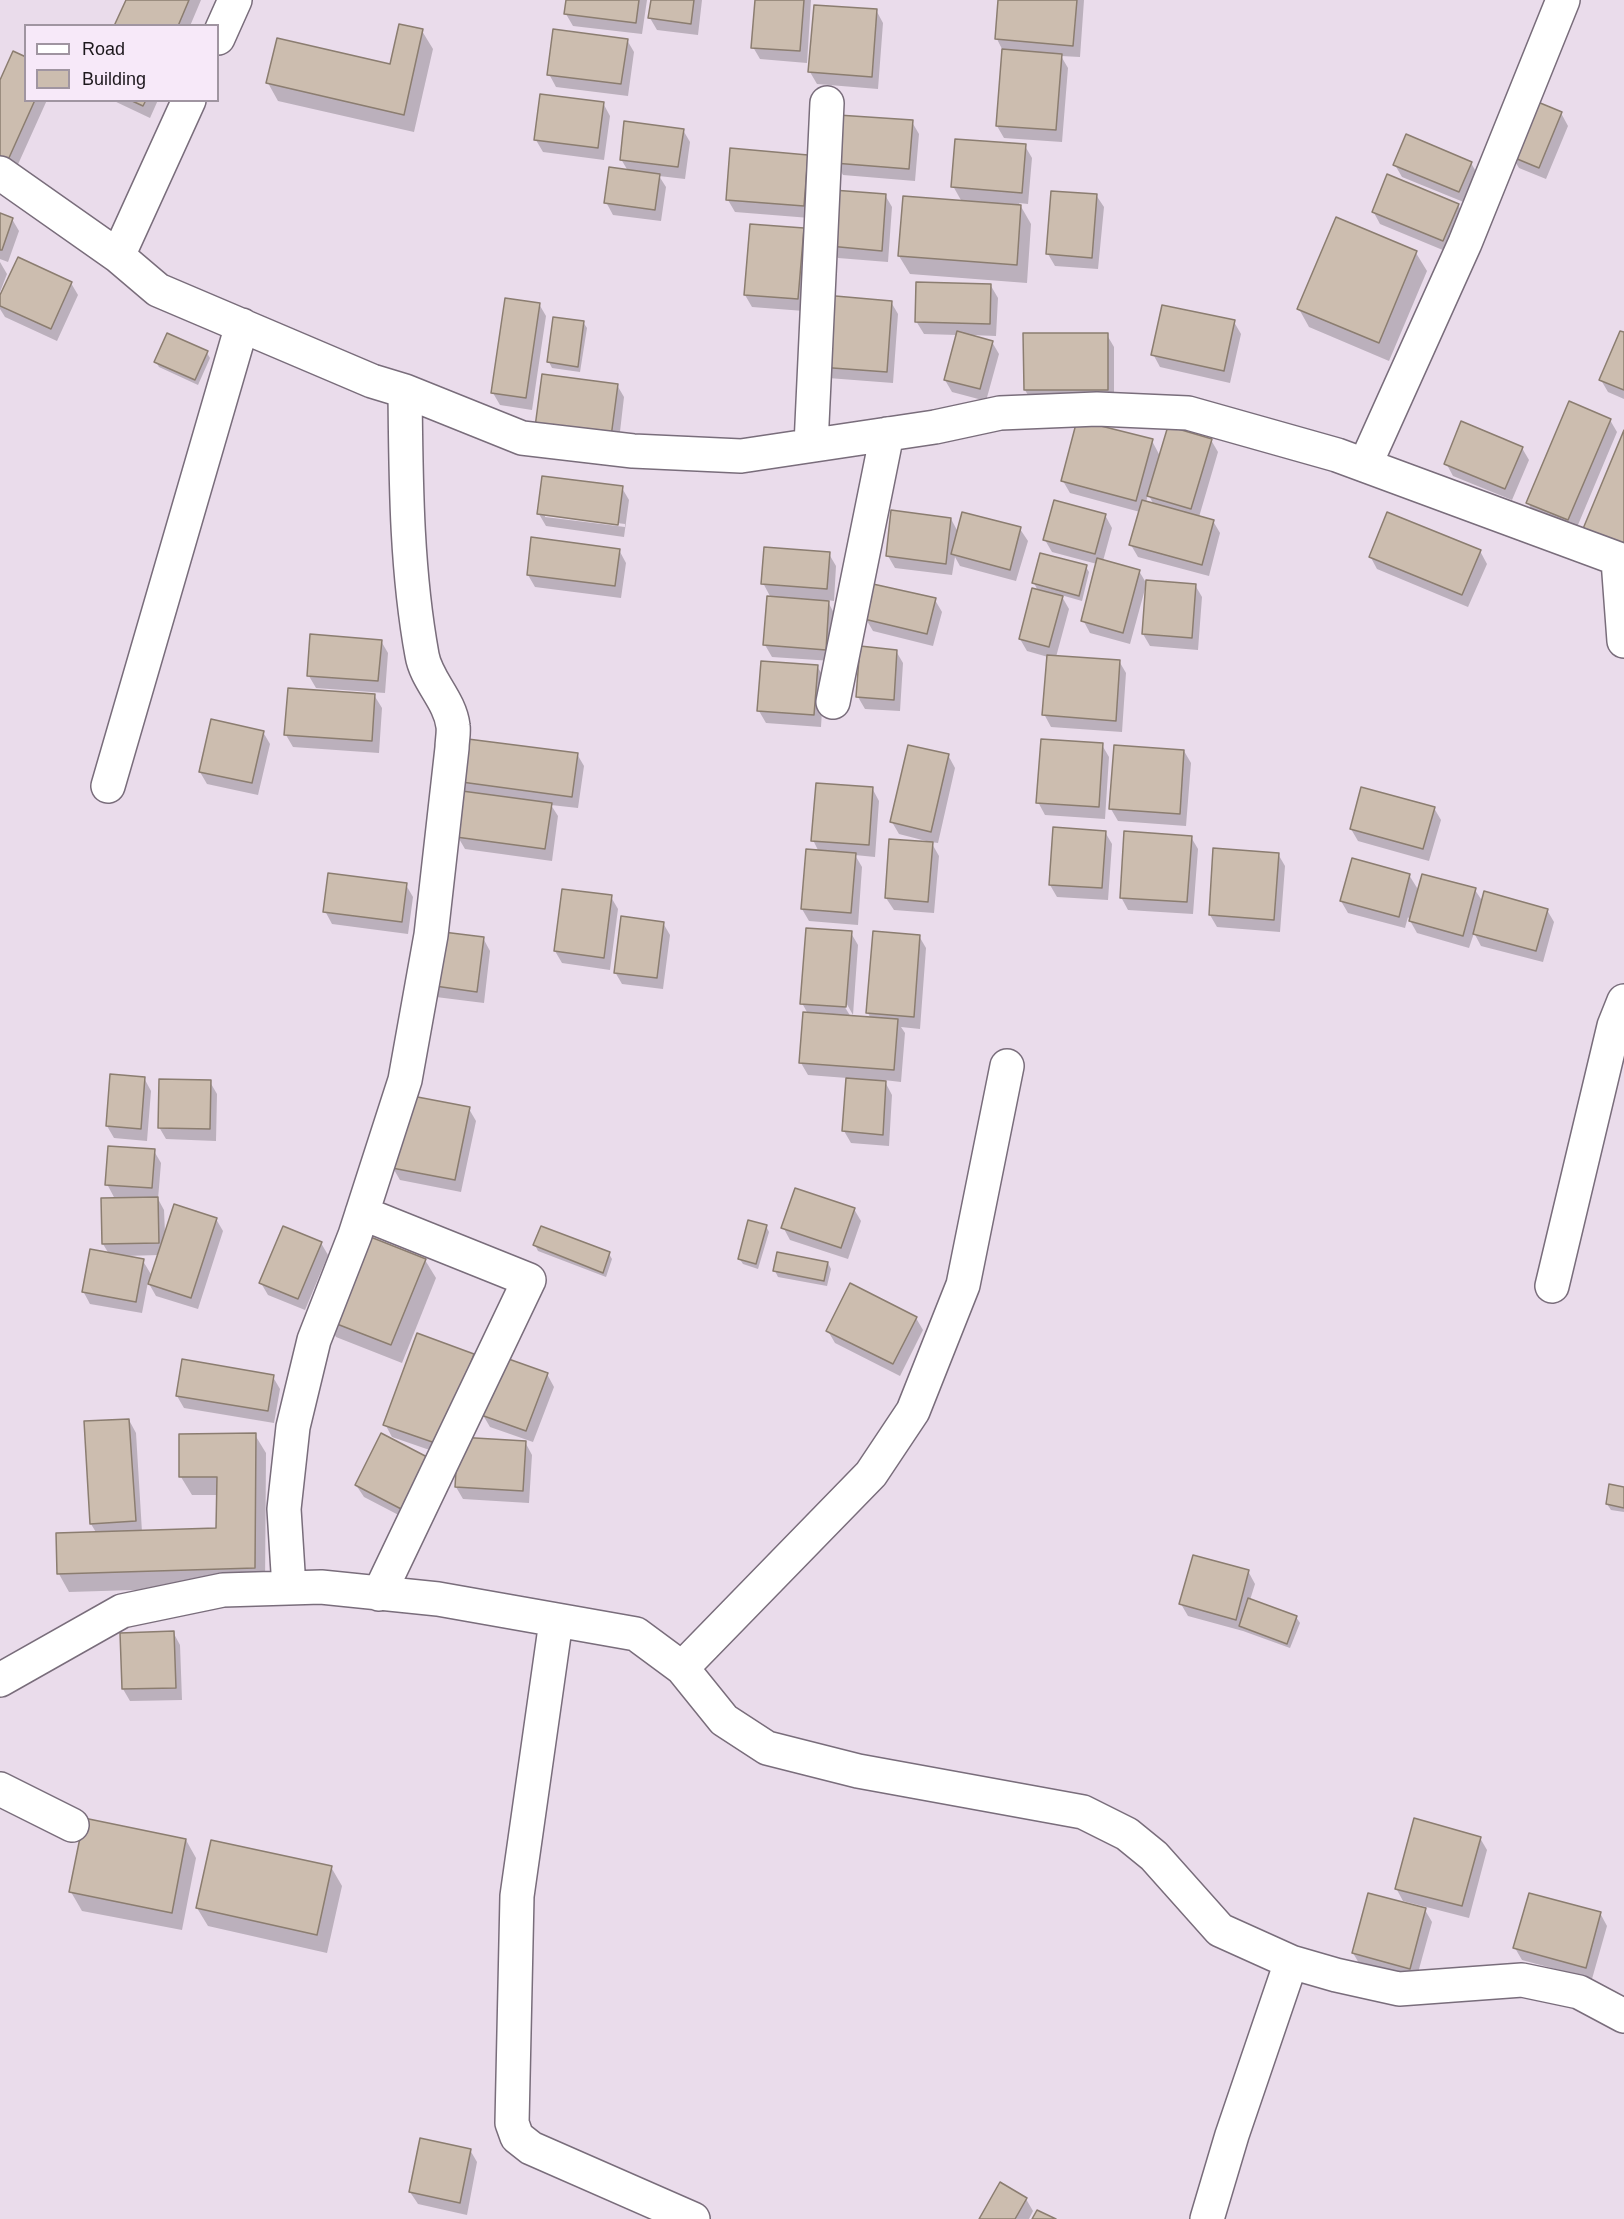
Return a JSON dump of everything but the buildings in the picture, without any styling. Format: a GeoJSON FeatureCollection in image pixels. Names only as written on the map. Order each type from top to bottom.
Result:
{"type":"FeatureCollection","features":[{"type":"Feature","properties":{"kind":"street"},"geometry":{"type":"LineString","coordinates":[[219,36],[235,0]]}},
{"type":"Feature","properties":{"kind":"street"},"geometry":{"type":"LineString","coordinates":[[1365,465],[1465,243],[1563,0]]}},
{"type":"Feature","properties":{"kind":"street"},"geometry":{"type":"LineString","coordinates":[[118,256],[188,102]]}},
{"type":"Feature","properties":{"kind":"street"},"geometry":{"type":"LineString","coordinates":[[811,444],[827,103]]}},
{"type":"Feature","properties":{"kind":"street"},"geometry":{"type":"LineString","coordinates":[[0,173],[118,256],[158,290],[372,381],[405,391],[522,438],[633,452],[741,456],[935,427],[1000,413],[1097,409],[1188,413],[1337,455],[1621,560],[1624,641]]}},
{"type":"Feature","properties":{"kind":"street"},"geometry":{"type":"LineString","coordinates":[[108,786],[242,326]]}},
{"type":"Feature","properties":{"kind":"street"},"geometry":{"type":"LineString","coordinates":[[289,1588],[284,1509],[293,1427],[314,1340],[362,1213],[405,1080],[431,935],[454,726],[422,658],[410,561],[405,391]]}},
{"type":"Feature","properties":{"kind":"street"},"geometry":{"type":"LineString","coordinates":[[833,702],[887,434]]}},
{"type":"Feature","properties":{"kind":"street"},"geometry":{"type":"LineString","coordinates":[[1552,1286],[1614,1026],[1624,1001]]}},
{"type":"Feature","properties":{"kind":"street"},"geometry":{"type":"LineString","coordinates":[[682,1668],[871,1474],[913,1411],[963,1285],[1007,1066]]}},
{"type":"Feature","properties":{"kind":"street"},"geometry":{"type":"LineString","coordinates":[[362,1213],[529,1280],[379,1594]]}},
{"type":"Feature","properties":{"kind":"street"},"geometry":{"type":"LineString","coordinates":[[0,1680],[122,1611],[223,1590],[321,1587],[438,1599],[556,1622],[636,1634],[682,1668],[724,1720],[767,1748],[858,1772],[1083,1812],[1127,1834],[1154,1856],[1220,1930],[1291,1962],[1399,1989],[1522,1980],[1579,1992],[1624,2016]]}},
{"type":"Feature","properties":{"kind":"street"},"geometry":{"type":"LineString","coordinates":[[556,1622],[517,1896],[512,2123],[517,2137],[531,2148],[693,2219]]}},
{"type":"Feature","properties":{"kind":"street"},"geometry":{"type":"LineString","coordinates":[[0,1789],[72,1825]]}},
{"type":"Feature","properties":{"kind":"street"},"geometry":{"type":"LineString","coordinates":[[1207,2219],[1232,2135],[1291,1962]]}}]}
